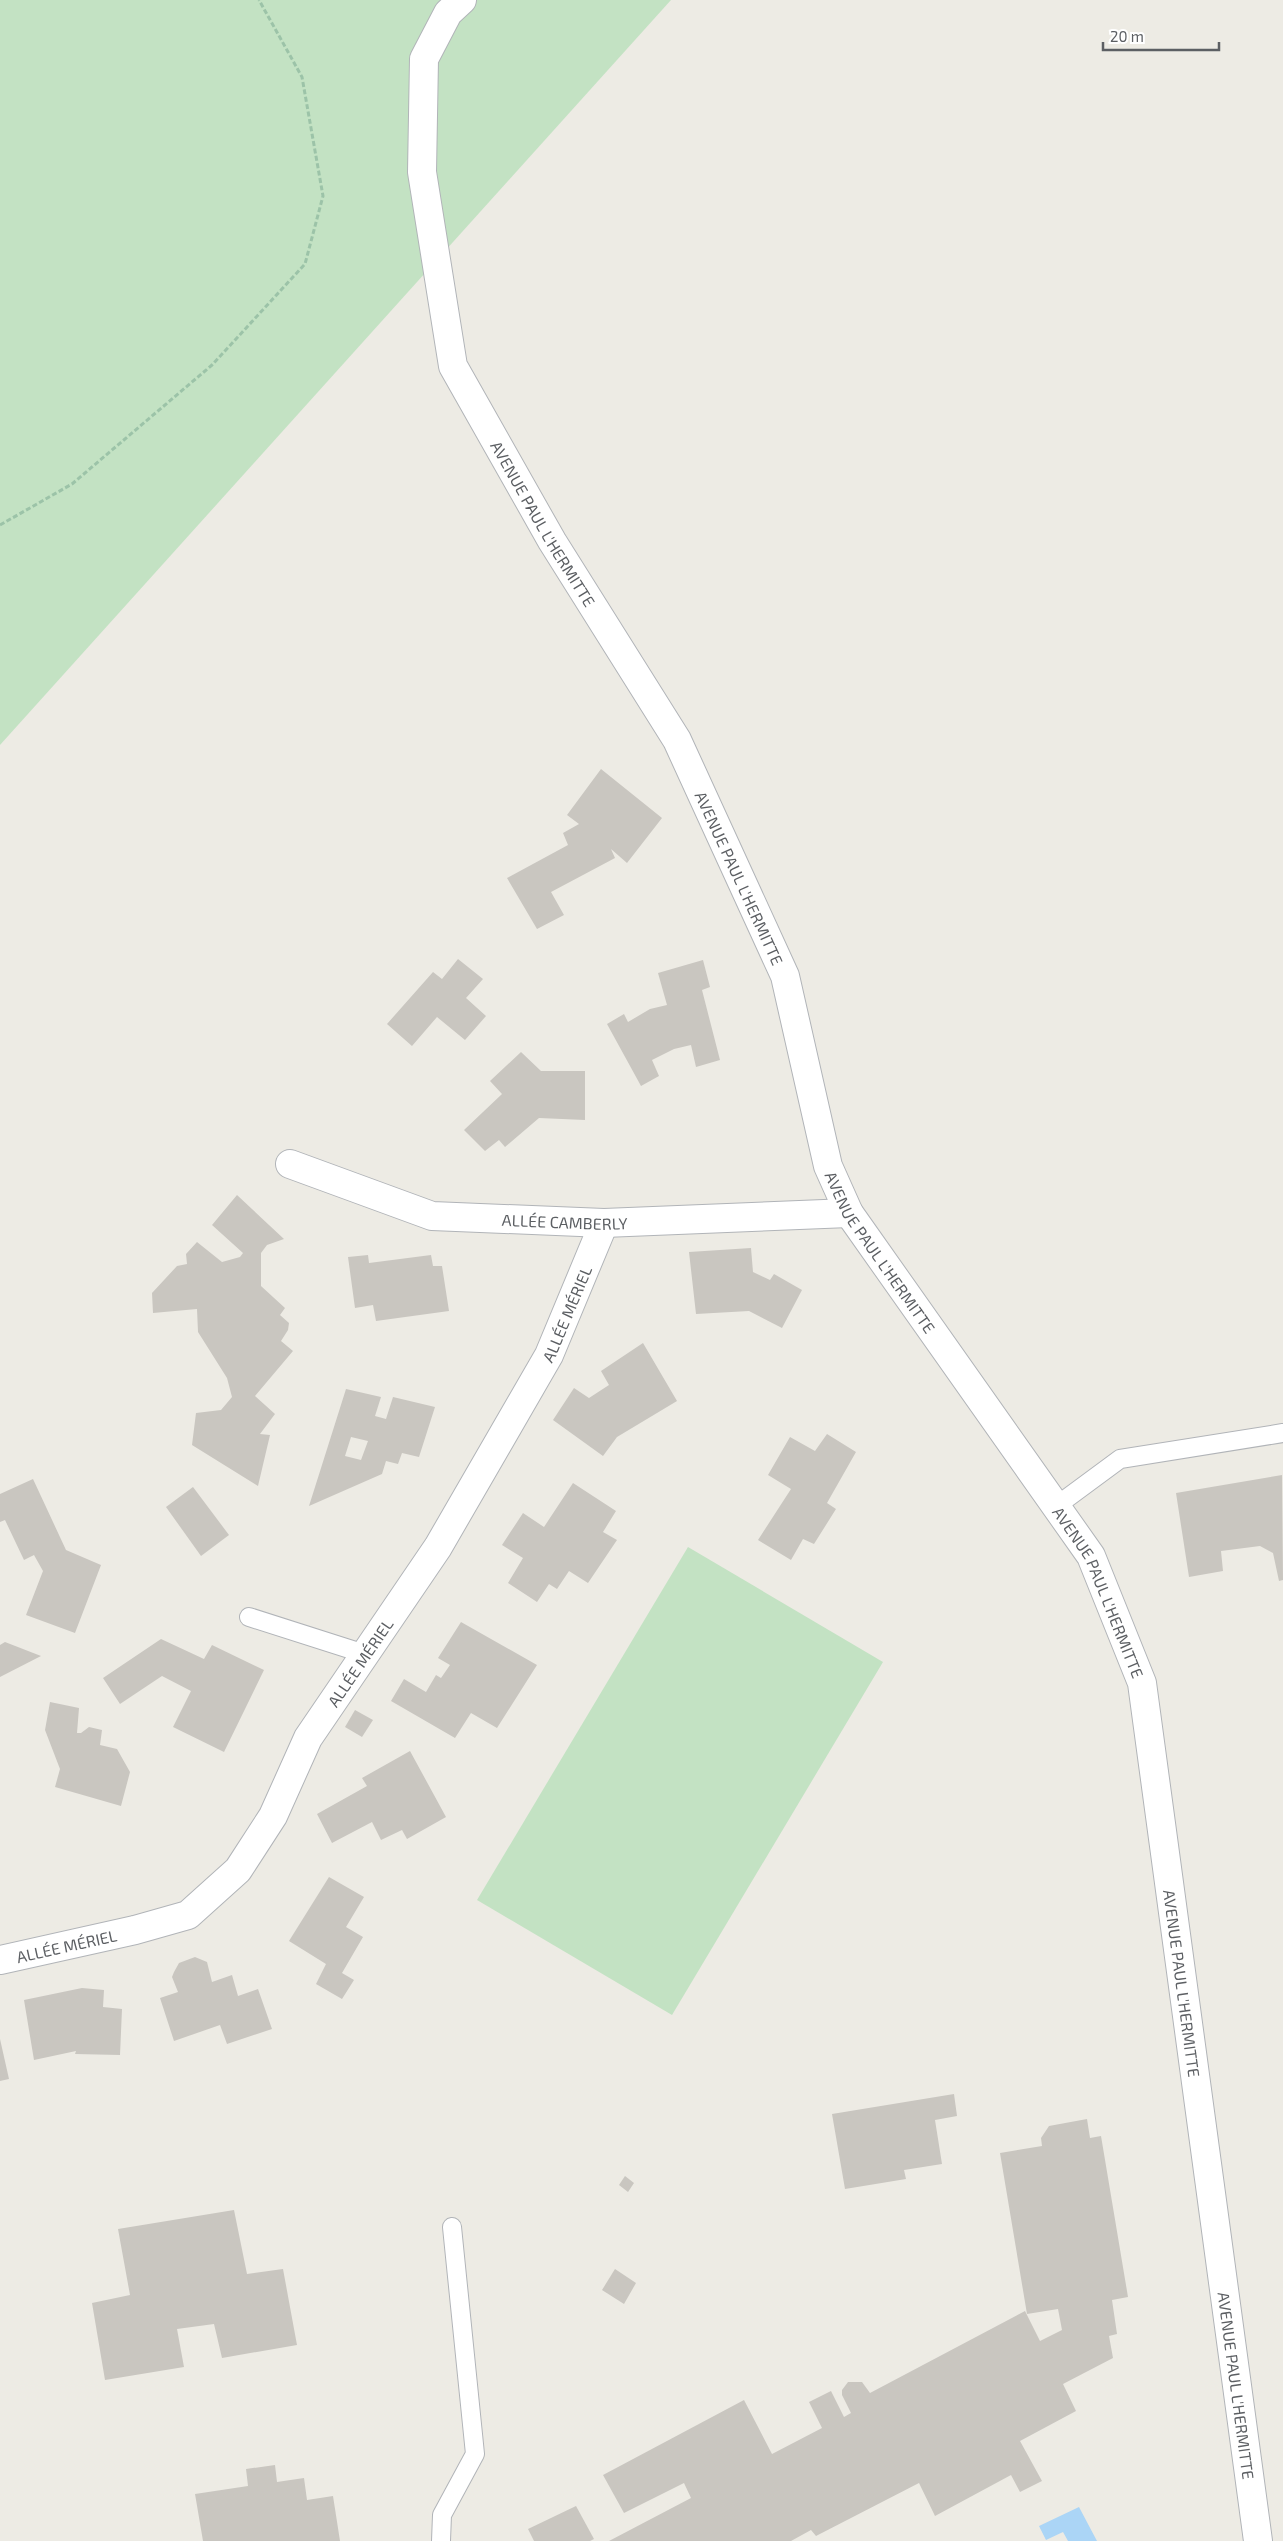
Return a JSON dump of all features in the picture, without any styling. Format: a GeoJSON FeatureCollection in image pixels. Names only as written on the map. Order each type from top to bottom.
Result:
{"type":"FeatureCollection","features":[{"type":"Feature","properties":{"kind":"street","name":"AVENUE PAUL L'HERMITTE"},"geometry":{"type":"LineString","coordinates":[[462,0],[448,13],[424,59],[422,172],[453,366],[552,541],[681,750],[785,976],[828,1166],[849,1213],[1091,1556],[1142,1682],[1258,2541]]}},
{"type":"Feature","properties":{"kind":"street","name":"ALLÉE CAMBERLY"},"geometry":{"type":"LineString","coordinates":[[290,1164],[432,1216],[604,1223],[849,1213]]}},
{"type":"Feature","properties":{"kind":"street","name":"ALLÉE MÉRIEL"},"geometry":{"type":"LineString","coordinates":[[0,1960],[135,1930],[188,1915],[238,1870],[273,1816],[308,1738],[438,1547],[549,1355],[604,1223]]}},
{"type":"Feature","properties":{"kind":"lane"},"geometry":{"type":"LineString","coordinates":[[1055,1506],[1120,1459],[1283,1433]]}},
{"type":"Feature","properties":{"kind":"lane"},"geometry":{"type":"LineString","coordinates":[[248,1618],[365,1654]]}},
{"type":"Feature","properties":{"kind":"lane"},"geometry":{"type":"LineString","coordinates":[[441,2541],[442,2515],[475,2454],[452,2227]]}},
{"type":"Feature","properties":{"kind":"path"},"geometry":{"type":"LineString","coordinates":[[0,525],[72,484],[212,365],[305,264],[323,196],[302,77],[259,0]]}},
{"type":"Feature","properties":{"kind":"green space"},"geometry":{"type":"Polygon","coordinates":[[[0,0],[671,0],[0,745],[0,0]]]}},
{"type":"Feature","properties":{"kind":"green space"},"geometry":{"type":"Polygon","coordinates":[[[688,1547],[883,1662],[672,2015],[477,1900],[688,1547]]]}},
{"type":"Feature","properties":{"kind":"water"},"geometry":{"type":"Polygon","coordinates":[[[1079,2507],[1097,2541],[1068,2541],[1063,2532],[1046,2540],[1039,2526],[1079,2507]]]}},
{"type":"Feature","properties":{"kind":"building"},"geometry":{"type":"Polygon","coordinates":[[[601,769],[662,818],[627,863],[611,849],[615,858],[551,892],[564,915],[537,929],[507,878],[568,845],[563,833],[579,824],[567,815],[601,769]]]}},
{"type":"Feature","properties":{"kind":"building"},"geometry":{"type":"Polygon","coordinates":[[[458,959],[483,979],[466,998],[486,1016],[465,1040],[437,1017],[412,1046],[387,1024],[433,972],[442,979],[458,959]]]}},
{"type":"Feature","properties":{"kind":"building"},"geometry":{"type":"Polygon","coordinates":[[[703,960],[710,987],[702,990],[720,1060],[696,1067],[691,1045],[674,1049],[652,1060],[659,1076],[641,1086],[607,1024],[624,1014],[628,1022],[650,1009],[667,1005],[658,973],[703,960]]]}},
{"type":"Feature","properties":{"kind":"building"},"geometry":{"type":"Polygon","coordinates":[[[521,1052],[541,1071],[585,1071],[585,1120],[539,1118],[505,1147],[499,1140],[485,1151],[464,1130],[502,1094],[490,1081],[521,1052]]]}},
{"type":"Feature","properties":{"kind":"building"},"geometry":{"type":"Polygon","coordinates":[[[237,1195],[284,1239],[267,1245],[261,1253],[261,1286],[285,1308],[280,1315],[289,1323],[288,1330],[281,1341],[293,1351],[255,1396],[275,1414],[260,1434],[270,1435],[258,1486],[192,1445],[196,1413],[221,1410],[232,1397],[227,1378],[198,1332],[197,1309],[153,1313],[152,1293],[177,1266],[187,1264],[186,1254],[197,1242],[222,1262],[240,1257],[243,1253],[212,1225],[237,1195]]]}},
{"type":"Feature","properties":{"kind":"building"},"geometry":{"type":"Polygon","coordinates":[[[751,1248],[753,1272],[770,1280],[774,1274],[802,1290],[782,1328],[749,1311],[696,1314],[689,1252],[751,1248]]]}},
{"type":"Feature","properties":{"kind":"building"},"geometry":{"type":"Polygon","coordinates":[[[368,1255],[369,1263],[431,1255],[433,1266],[442,1266],[449,1311],[376,1321],[373,1305],[355,1308],[348,1257],[368,1255]]]}},
{"type":"Feature","properties":{"kind":"building"},"geometry":{"type":"Polygon","coordinates":[[[643,1343],[677,1401],[617,1437],[603,1456],[553,1420],[574,1388],[589,1398],[609,1385],[601,1371],[643,1343]]]}},
{"type":"Feature","properties":{"kind":"building"},"geometry":{"type":"Polygon","coordinates":[[[346,1389],[381,1397],[375,1416],[386,1419],[393,1397],[435,1407],[419,1457],[402,1453],[398,1464],[386,1461],[382,1474],[309,1506],[346,1389]],[[351,1437],[345,1456],[361,1460],[368,1441],[351,1437]]]}},
{"type":"Feature","properties":{"kind":"building"},"geometry":{"type":"Polygon","coordinates":[[[827,1434],[856,1452],[827,1503],[836,1509],[814,1544],[803,1539],[791,1560],[758,1540],[791,1489],[768,1475],[790,1437],[815,1451],[827,1434]]]}},
{"type":"Feature","properties":{"kind":"building"},"geometry":{"type":"Polygon","coordinates":[[[1282,1475],[1283,1580],[1279,1581],[1273,1553],[1260,1546],[1221,1551],[1223,1571],[1189,1577],[1176,1493],[1282,1475]]]}},
{"type":"Feature","properties":{"kind":"building"},"geometry":{"type":"Polygon","coordinates":[[[33,1479],[66,1550],[101,1565],[75,1633],[26,1615],[43,1571],[34,1555],[24,1560],[5,1520],[0,1522],[0,1494],[33,1479]]]}},
{"type":"Feature","properties":{"kind":"building"},"geometry":{"type":"Polygon","coordinates":[[[573,1483],[616,1511],[603,1532],[617,1540],[588,1583],[569,1571],[557,1589],[549,1584],[537,1602],[508,1583],[523,1558],[502,1545],[523,1513],[544,1527],[573,1483]]]}},
{"type":"Feature","properties":{"kind":"building"},"geometry":{"type":"Polygon","coordinates":[[[193,1487],[229,1535],[201,1556],[166,1507],[193,1487]]]}},
{"type":"Feature","properties":{"kind":"building"},"geometry":{"type":"Polygon","coordinates":[[[461,1622],[537,1665],[497,1728],[471,1713],[455,1738],[391,1701],[404,1679],[426,1692],[436,1675],[441,1678],[450,1665],[438,1658],[461,1622]]]}},
{"type":"Feature","properties":{"kind":"building"},"geometry":{"type":"Polygon","coordinates":[[[161,1639],[204,1659],[212,1645],[264,1670],[224,1752],[173,1727],[191,1691],[162,1676],[120,1704],[103,1678],[161,1639]]]}},
{"type":"Feature","properties":{"kind":"building"},"geometry":{"type":"Polygon","coordinates":[[[5,1642],[41,1656],[0,1677],[0,1645],[5,1642]]]}},
{"type":"Feature","properties":{"kind":"building"},"geometry":{"type":"Polygon","coordinates":[[[50,1702],[79,1708],[77,1733],[81,1733],[89,1727],[102,1730],[100,1745],[117,1749],[130,1772],[121,1806],[55,1787],[60,1769],[45,1730],[50,1702]]]}},
{"type":"Feature","properties":{"kind":"building"},"geometry":{"type":"Polygon","coordinates":[[[355,1710],[373,1720],[362,1737],[345,1727],[355,1710]]]}},
{"type":"Feature","properties":{"kind":"building"},"geometry":{"type":"Polygon","coordinates":[[[410,1751],[446,1817],[407,1839],[402,1830],[381,1840],[372,1822],[332,1843],[317,1814],[367,1786],[362,1778],[410,1751]]]}},
{"type":"Feature","properties":{"kind":"building"},"geometry":{"type":"Polygon","coordinates":[[[329,1877],[364,1897],[346,1927],[363,1937],[342,1973],[354,1980],[342,1999],[316,1984],[326,1964],[289,1941],[329,1877]]]}},
{"type":"Feature","properties":{"kind":"building"},"geometry":{"type":"Polygon","coordinates":[[[195,1957],[207,1962],[212,1982],[232,1975],[238,1996],[258,1989],[272,2029],[227,2044],[220,2025],[174,2041],[160,1998],[178,1992],[172,1977],[174,1972],[179,1963],[195,1957]]]}},
{"type":"Feature","properties":{"kind":"building"},"geometry":{"type":"Polygon","coordinates":[[[82,1988],[104,1990],[103,2007],[122,2009],[120,2055],[75,2054],[76,2051],[34,2060],[24,2000],[82,1988]]]}},
{"type":"Feature","properties":{"kind":"building"},"geometry":{"type":"Polygon","coordinates":[[[0,2039],[9,2079],[0,2081],[0,2039]]]}},
{"type":"Feature","properties":{"kind":"building"},"geometry":{"type":"Polygon","coordinates":[[[954,2094],[957,2116],[935,2120],[942,2164],[904,2170],[906,2179],[845,2189],[832,2114],[954,2094]]]}},
{"type":"Feature","properties":{"kind":"building"},"geometry":{"type":"Polygon","coordinates":[[[1087,2119],[1090,2138],[1101,2136],[1128,2297],[1112,2300],[1117,2334],[1109,2336],[1113,2358],[1063,2384],[1076,2411],[1020,2441],[1042,2481],[1020,2492],[1011,2475],[935,2516],[919,2483],[816,2536],[811,2530],[791,2541],[609,2541],[691,2498],[684,2483],[624,2513],[603,2475],[744,2400],[772,2454],[822,2428],[809,2402],[831,2391],[844,2417],[851,2413],[842,2395],[842,2390],[848,2382],[862,2382],[870,2393],[1025,2311],[1040,2341],[1062,2330],[1058,2309],[1027,2314],[1000,2153],[1042,2146],[1041,2138],[1049,2126],[1087,2119]]]}},
{"type":"Feature","properties":{"kind":"building"},"geometry":{"type":"Polygon","coordinates":[[[625,2176],[634,2183],[628,2192],[619,2185],[625,2176]]]}},
{"type":"Feature","properties":{"kind":"building"},"geometry":{"type":"Polygon","coordinates":[[[234,2210],[247,2274],[283,2269],[297,2345],[222,2358],[214,2324],[177,2329],[184,2367],[105,2380],[92,2303],[130,2295],[118,2229],[234,2210]]]}},
{"type":"Feature","properties":{"kind":"building"},"geometry":{"type":"Polygon","coordinates":[[[615,2269],[636,2283],[624,2304],[602,2290],[615,2269]]]}},
{"type":"Feature","properties":{"kind":"building"},"geometry":{"type":"Polygon","coordinates":[[[275,2465],[277,2482],[304,2478],[307,2500],[333,2496],[340,2541],[203,2541],[195,2494],[248,2486],[246,2469],[275,2465]]]}},
{"type":"Feature","properties":{"kind":"building"},"geometry":{"type":"Polygon","coordinates":[[[576,2506],[594,2539],[590,2541],[534,2541],[528,2529],[576,2506]]]}}]}
